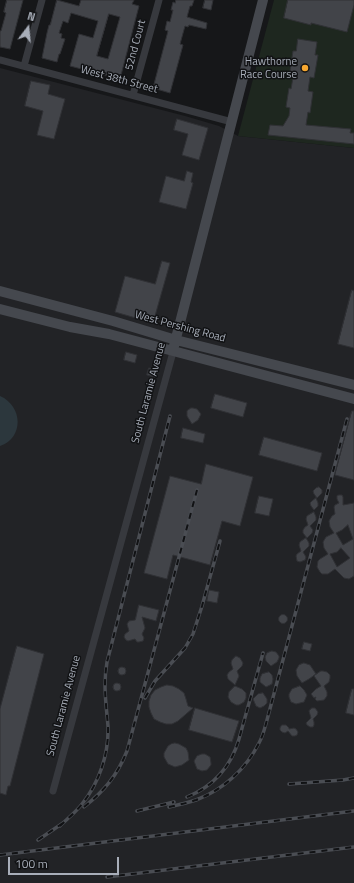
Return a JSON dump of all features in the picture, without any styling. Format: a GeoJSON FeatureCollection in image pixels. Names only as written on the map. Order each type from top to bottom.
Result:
{"type":"FeatureCollection","features":[{"type":"Feature","properties":{"kind":"main road","name":"South Laramie Avenue"},"geometry":{"type":"LineString","coordinates":[[173,352],[263,0]]}},
{"type":"Feature","properties":{"kind":"main road","name":"West Pershing Road"},"geometry":{"type":"LineString","coordinates":[[0,291],[113,321],[176,340],[354,385]]}},
{"type":"Feature","properties":{"kind":"main road"},"geometry":{"type":"LineString","coordinates":[[0,309],[70,327],[109,334],[354,399]]}},
{"type":"Feature","properties":{"kind":"main road"},"geometry":{"type":"LineString","coordinates":[[267,375],[270,364]]}},
{"type":"Feature","properties":{"kind":"street"},"geometry":{"type":"LineString","coordinates":[[24,66],[42,0]]}},
{"type":"Feature","properties":{"kind":"street","name":"52nd Court"},"geometry":{"type":"LineString","coordinates":[[133,95],[159,0]]}},
{"type":"Feature","properties":{"kind":"street","name":"West 38th Street"},"geometry":{"type":"LineString","coordinates":[[0,60],[232,122]]}},
{"type":"Feature","properties":{"kind":"street","name":"South Laramie Avenue"},"geometry":{"type":"LineString","coordinates":[[53,791],[173,352]]}},
{"type":"Feature","properties":{"kind":"shaded area","name":"Hawthorne Race Course"},"geometry":{"type":"Polygon","coordinates":[[[274,0],[354,0],[354,148],[238,136],[274,0]]]}},
{"type":"Feature","properties":{"kind":"shaded area"},"geometry":{"type":"Polygon","coordinates":[[[0,68],[185,116],[219,126],[238,136],[354,148],[354,883],[0,883],[0,68]]]}},
{"type":"Feature","properties":{"kind":"shaded area"},"geometry":{"type":"Polygon","coordinates":[[[0,396],[8,401],[13,407],[18,422],[17,429],[13,436],[8,442],[0,446],[0,396]]]}},
{"type":"Feature","properties":{"kind":"building"},"geometry":{"type":"Polygon","coordinates":[[[7,0],[23,0],[10,49],[0,47],[0,31],[6,13],[4,12],[7,0]]]}},
{"type":"Feature","properties":{"kind":"building"},"geometry":{"type":"Polygon","coordinates":[[[57,0],[79,6],[81,0],[134,0],[132,4],[139,6],[120,79],[70,66],[79,34],[93,38],[98,21],[71,13],[68,23],[63,21],[59,33],[62,34],[61,38],[65,39],[57,62],[42,58],[57,0]],[[109,14],[97,56],[108,59],[120,17],[109,14]]]}},
{"type":"Feature","properties":{"kind":"building"},"geometry":{"type":"Polygon","coordinates":[[[176,0],[194,0],[192,6],[190,6],[187,17],[207,23],[206,29],[189,25],[188,27],[185,26],[180,44],[183,45],[170,93],[153,88],[168,31],[165,30],[167,21],[170,22],[173,2],[175,3],[176,0]]]}},
{"type":"Feature","properties":{"kind":"building"},"geometry":{"type":"Polygon","coordinates":[[[205,0],[213,0],[211,10],[203,8],[205,0]]]}},
{"type":"Feature","properties":{"kind":"building"},"geometry":{"type":"Polygon","coordinates":[[[288,0],[354,0],[347,32],[284,18],[288,0]]]}},
{"type":"Feature","properties":{"kind":"building"},"geometry":{"type":"Polygon","coordinates":[[[298,39],[317,42],[315,55],[318,55],[314,78],[310,77],[308,91],[313,92],[310,113],[308,112],[306,125],[351,129],[350,133],[354,133],[354,144],[268,135],[270,125],[283,126],[289,116],[290,108],[286,107],[289,88],[291,89],[294,72],[290,71],[293,51],[296,51],[298,39]]]}},
{"type":"Feature","properties":{"kind":"building"},"geometry":{"type":"Polygon","coordinates":[[[31,81],[50,85],[48,94],[65,99],[54,139],[37,135],[43,111],[25,106],[31,81]]]}},
{"type":"Feature","properties":{"kind":"building"},"geometry":{"type":"Polygon","coordinates":[[[177,119],[208,128],[199,160],[182,155],[188,134],[174,130],[177,119]]]}},
{"type":"Feature","properties":{"kind":"building"},"geometry":{"type":"Polygon","coordinates":[[[187,171],[193,173],[191,182],[193,183],[186,209],[159,202],[166,176],[184,181],[187,171]]]}},
{"type":"Feature","properties":{"kind":"building"},"geometry":{"type":"Polygon","coordinates":[[[162,261],[170,263],[153,323],[115,312],[125,276],[155,284],[162,261]]]}},
{"type":"Feature","properties":{"kind":"building"},"geometry":{"type":"Polygon","coordinates":[[[352,290],[354,291],[354,348],[338,344],[352,290]]]}},
{"type":"Feature","properties":{"kind":"building"},"geometry":{"type":"Polygon","coordinates":[[[126,352],[137,355],[135,363],[124,360],[126,352]]]}},
{"type":"Feature","properties":{"kind":"building"},"geometry":{"type":"Polygon","coordinates":[[[149,368],[157,370],[155,377],[147,375],[149,368]]]}},
{"type":"Feature","properties":{"kind":"building"},"geometry":{"type":"Polygon","coordinates":[[[215,394],[247,403],[243,417],[211,408],[215,394]]]}},
{"type":"Feature","properties":{"kind":"building"},"geometry":{"type":"Polygon","coordinates":[[[191,408],[197,409],[201,414],[198,420],[192,424],[187,416],[187,411],[191,408]]]}},
{"type":"Feature","properties":{"kind":"building"},"geometry":{"type":"Polygon","coordinates":[[[352,411],[354,411],[354,480],[335,475],[352,411]]]}},
{"type":"Feature","properties":{"kind":"building"},"geometry":{"type":"Polygon","coordinates":[[[183,428],[205,434],[203,443],[181,438],[183,428]]]}},
{"type":"Feature","properties":{"kind":"building"},"geometry":{"type":"Polygon","coordinates":[[[264,437],[322,453],[317,471],[259,455],[264,437]]]}},
{"type":"Feature","properties":{"kind":"building"},"geometry":{"type":"Polygon","coordinates":[[[206,464],[253,477],[240,526],[222,521],[210,565],[173,555],[167,579],[144,573],[170,476],[201,484],[206,464]]]}},
{"type":"Feature","properties":{"kind":"building"},"geometry":{"type":"Polygon","coordinates":[[[319,487],[322,490],[322,493],[317,498],[313,491],[319,487]]]}},
{"type":"Feature","properties":{"kind":"building"},"geometry":{"type":"Polygon","coordinates":[[[342,495],[343,505],[354,503],[354,576],[349,579],[344,578],[335,569],[328,574],[322,574],[317,567],[318,561],[328,554],[324,548],[323,542],[326,537],[334,533],[330,527],[329,521],[335,514],[335,505],[339,503],[337,496],[342,495]],[[348,525],[336,533],[343,545],[353,539],[348,525]],[[341,548],[337,552],[330,554],[337,567],[350,558],[341,548]]]}},
{"type":"Feature","properties":{"kind":"building"},"geometry":{"type":"Polygon","coordinates":[[[259,496],[273,499],[269,516],[255,513],[259,496]]]}},
{"type":"Feature","properties":{"kind":"building"},"geometry":{"type":"Polygon","coordinates":[[[316,498],[318,506],[314,510],[310,503],[316,498]]]}},
{"type":"Feature","properties":{"kind":"building"},"geometry":{"type":"Polygon","coordinates":[[[314,512],[316,520],[310,526],[313,530],[307,538],[303,533],[303,530],[308,525],[306,519],[307,516],[314,512]]]}},
{"type":"Feature","properties":{"kind":"building"},"geometry":{"type":"Polygon","coordinates":[[[306,538],[309,546],[303,552],[306,557],[305,560],[300,562],[297,561],[296,556],[301,551],[299,545],[300,542],[306,538]]]}},
{"type":"Feature","properties":{"kind":"building"},"geometry":{"type":"Polygon","coordinates":[[[209,590],[219,592],[217,603],[207,601],[209,590]]]}},
{"type":"Feature","properties":{"kind":"building"},"geometry":{"type":"Polygon","coordinates":[[[139,605],[159,610],[156,621],[142,617],[145,628],[142,634],[144,638],[143,641],[137,642],[135,639],[128,641],[124,637],[129,631],[127,624],[129,621],[135,620],[139,605]]]}},
{"type":"Feature","properties":{"kind":"building"},"geometry":{"type":"Polygon","coordinates":[[[283,614],[288,619],[283,624],[278,619],[283,614]]]}},
{"type":"Feature","properties":{"kind":"building"},"geometry":{"type":"Polygon","coordinates":[[[304,642],[312,644],[310,651],[302,649],[304,642]]]}},
{"type":"Feature","properties":{"kind":"building"},"geometry":{"type":"Polygon","coordinates":[[[17,646],[44,654],[10,786],[8,786],[6,795],[0,793],[0,709],[17,646]]]}},
{"type":"Feature","properties":{"kind":"building"},"geometry":{"type":"Polygon","coordinates":[[[272,651],[276,652],[279,658],[277,662],[271,666],[266,661],[265,657],[267,653],[272,651]]]}},
{"type":"Feature","properties":{"kind":"building"},"geometry":{"type":"Polygon","coordinates":[[[236,656],[240,658],[243,663],[237,671],[239,676],[235,685],[228,679],[227,675],[233,669],[231,663],[236,656]]]}},
{"type":"Feature","properties":{"kind":"building"},"geometry":{"type":"Polygon","coordinates":[[[304,663],[310,665],[316,674],[302,683],[297,676],[296,670],[299,665],[304,663]]]}},
{"type":"Feature","properties":{"kind":"building"},"geometry":{"type":"Polygon","coordinates":[[[120,667],[124,667],[126,671],[124,675],[120,675],[118,673],[118,669],[120,667]]]}},
{"type":"Feature","properties":{"kind":"building"},"geometry":{"type":"Polygon","coordinates":[[[321,671],[327,672],[330,675],[330,678],[329,682],[324,686],[327,696],[324,700],[317,701],[315,699],[316,697],[314,698],[311,694],[321,686],[314,676],[321,671]]]}},
{"type":"Feature","properties":{"kind":"building"},"geometry":{"type":"Polygon","coordinates":[[[269,672],[273,679],[272,684],[266,687],[260,682],[260,678],[262,674],[269,672]]]}},
{"type":"Feature","properties":{"kind":"building"},"geometry":{"type":"Polygon","coordinates":[[[115,683],[119,683],[121,687],[119,691],[115,691],[113,689],[113,685],[115,683]]]}},
{"type":"Feature","properties":{"kind":"building"},"geometry":{"type":"Polygon","coordinates":[[[167,685],[173,686],[184,693],[188,706],[193,708],[178,721],[172,724],[166,724],[154,719],[149,707],[151,695],[155,690],[167,685]]]}},
{"type":"Feature","properties":{"kind":"building"},"geometry":{"type":"Polygon","coordinates":[[[235,686],[242,689],[246,693],[244,702],[239,705],[231,702],[228,697],[229,692],[235,686]]]}},
{"type":"Feature","properties":{"kind":"building"},"geometry":{"type":"Polygon","coordinates":[[[300,686],[307,695],[304,702],[296,704],[291,702],[289,694],[292,689],[300,686]]]}},
{"type":"Feature","properties":{"kind":"building"},"geometry":{"type":"Polygon","coordinates":[[[352,689],[354,689],[354,715],[346,713],[352,689]]]}},
{"type":"Feature","properties":{"kind":"building"},"geometry":{"type":"Polygon","coordinates":[[[263,693],[267,699],[267,703],[260,708],[256,706],[253,699],[258,694],[263,693]]]}},
{"type":"Feature","properties":{"kind":"building"},"geometry":{"type":"Polygon","coordinates":[[[195,708],[239,721],[232,742],[189,730],[195,708]]]}},
{"type":"Feature","properties":{"kind":"building"},"geometry":{"type":"Polygon","coordinates":[[[312,708],[315,708],[318,712],[313,719],[313,727],[310,727],[306,723],[311,718],[309,711],[312,708]]]}},
{"type":"Feature","properties":{"kind":"building"},"geometry":{"type":"Polygon","coordinates":[[[282,725],[286,725],[289,729],[296,729],[298,732],[297,735],[292,736],[288,731],[285,733],[282,732],[280,728],[282,725]]]}},
{"type":"Feature","properties":{"kind":"building"},"geometry":{"type":"Polygon","coordinates":[[[175,743],[186,748],[189,760],[182,765],[175,767],[168,764],[164,757],[164,753],[168,746],[175,743]]]}},
{"type":"Feature","properties":{"kind":"building"},"geometry":{"type":"Polygon","coordinates":[[[202,754],[210,757],[211,765],[207,770],[202,771],[197,769],[194,761],[197,756],[202,754]]]}},
{"type":"Feature","properties":{"kind":"railway"},"geometry":{"type":"LineString","coordinates":[[60,826],[77,810],[88,796],[102,768],[105,757],[108,737],[105,686],[107,662],[170,416]]}},
{"type":"Feature","properties":{"kind":"railway"},"geometry":{"type":"LineString","coordinates":[[169,807],[206,796],[233,778],[254,753],[264,732],[347,419]]}},
{"type":"Feature","properties":{"kind":"railway"},"geometry":{"type":"LineString","coordinates":[[84,807],[98,795],[109,782],[119,768],[127,751],[197,490]]}},
{"type":"Feature","properties":{"kind":"railway"},"geometry":{"type":"LineString","coordinates":[[145,698],[155,681],[185,648],[193,634],[220,541]]}},
{"type":"Feature","properties":{"kind":"railway"},"geometry":{"type":"LineString","coordinates":[[187,797],[213,781],[226,767],[236,749],[263,653]]}},
{"type":"Feature","properties":{"kind":"railway"},"geometry":{"type":"LineString","coordinates":[[289,784],[354,778]]}},
{"type":"Feature","properties":{"kind":"railway"},"geometry":{"type":"LineString","coordinates":[[137,811],[174,802]]}},
{"type":"Feature","properties":{"kind":"railway"},"geometry":{"type":"LineString","coordinates":[[0,855],[354,811]]}},
{"type":"Feature","properties":{"kind":"railway"},"geometry":{"type":"LineString","coordinates":[[38,840],[63,823]]}},
{"type":"Feature","properties":{"kind":"railway"},"geometry":{"type":"LineString","coordinates":[[107,877],[354,847]]}},
{"type":"Feature","properties":{"kind":"place","name":"Hawthorne Race Course"},"geometry":{"type":"Point","coordinates":[305,68]}}]}
